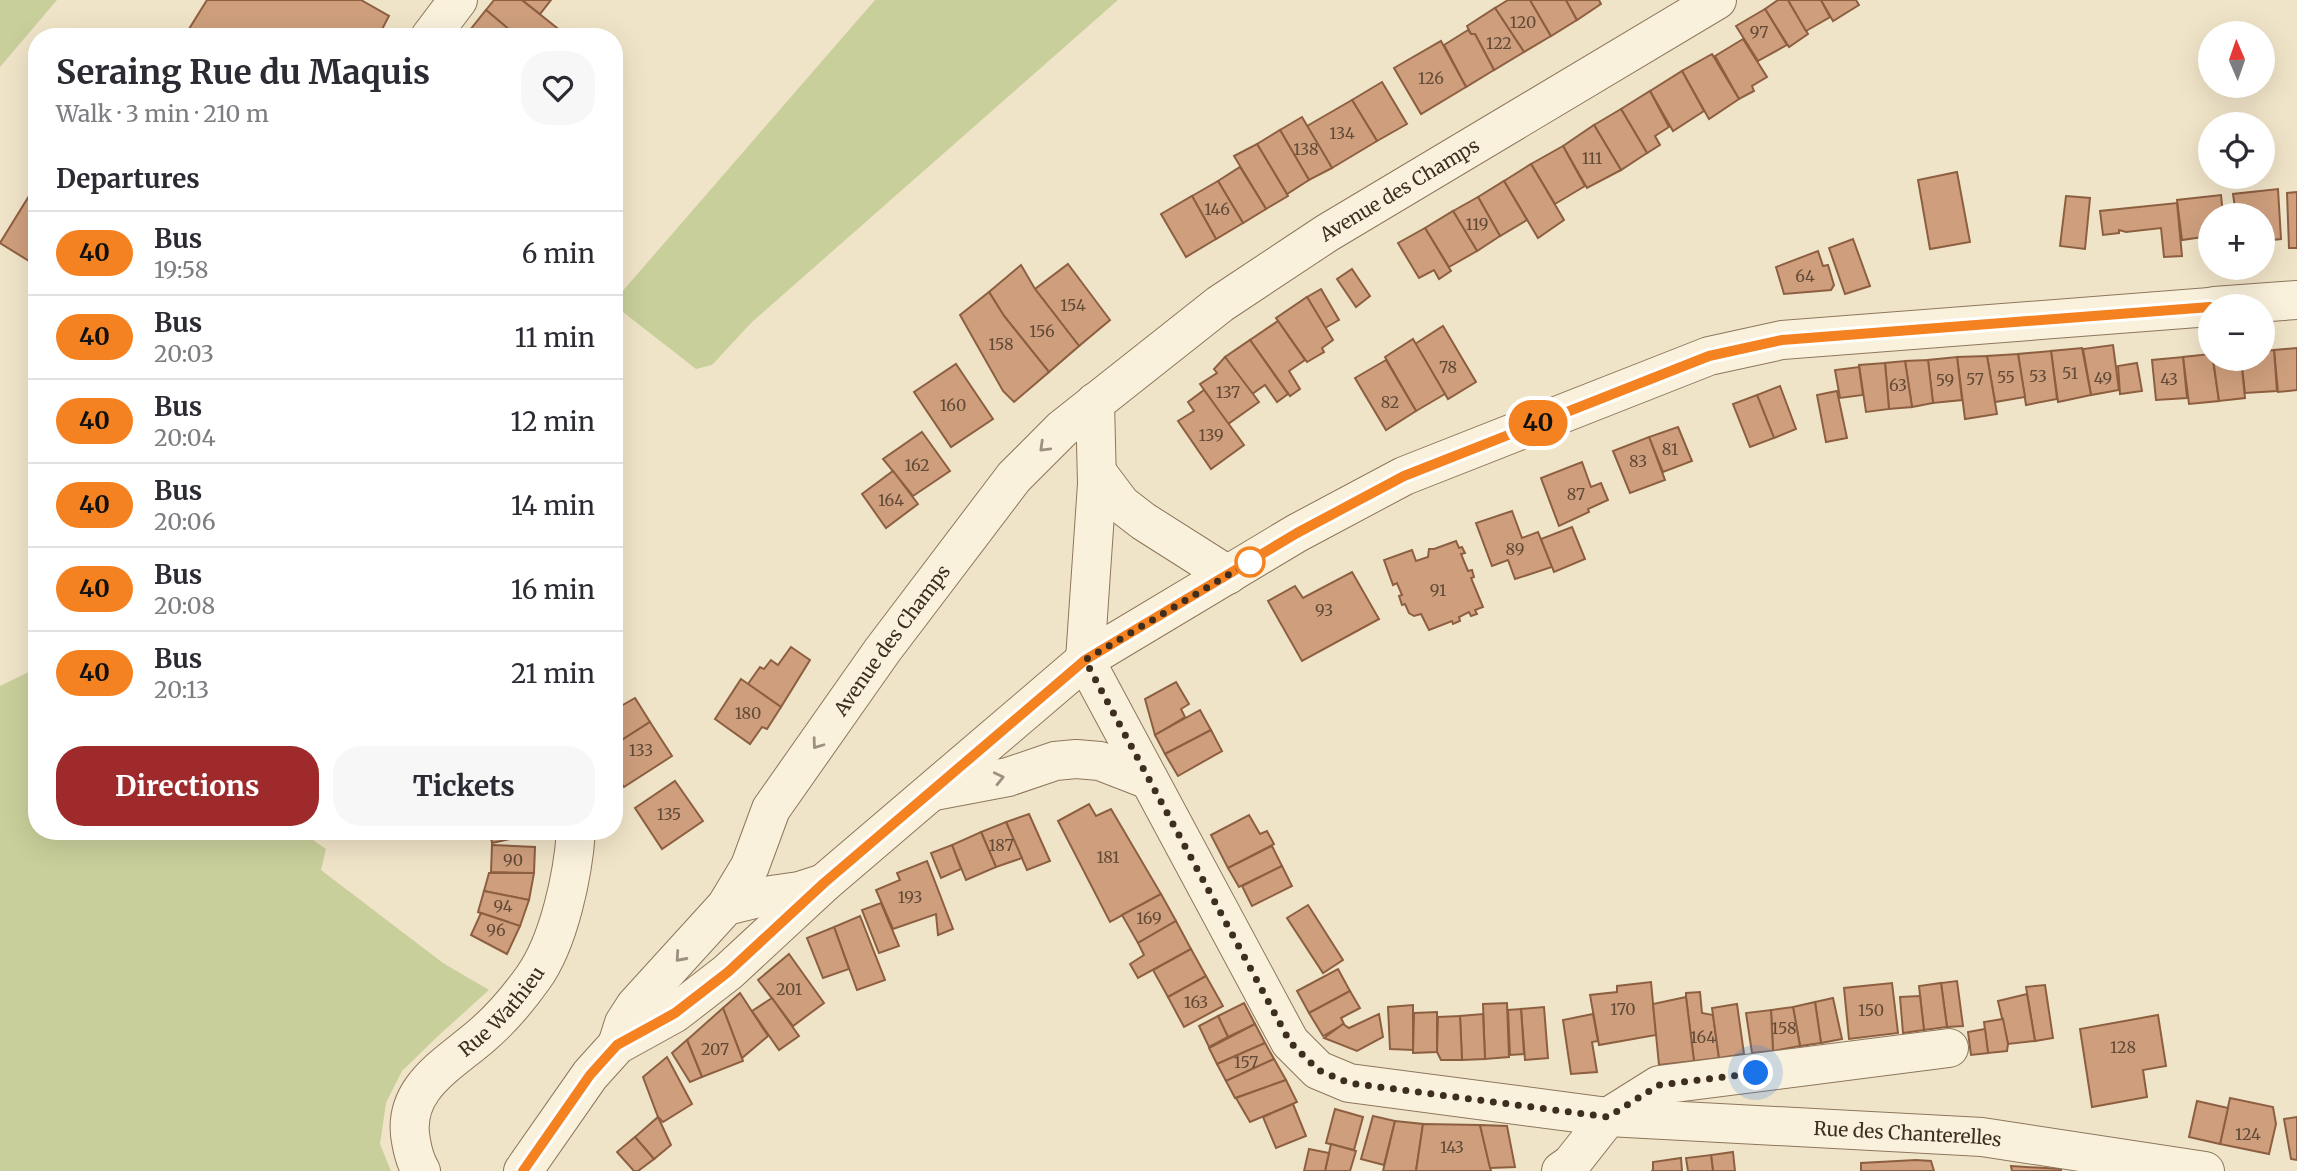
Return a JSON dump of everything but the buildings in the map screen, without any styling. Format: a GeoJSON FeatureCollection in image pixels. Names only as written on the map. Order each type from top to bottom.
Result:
{"type":"FeatureCollection","features":[{"type":"Feature","properties":{"kind":"street"},"geometry":{"type":"LineString","coordinates":[[437,28],[458,0]]}},
{"type":"Feature","properties":{"kind":"street","name":"Avenue des Champs"},"geometry":{"type":"LineString","coordinates":[[726,906],[750,866],[771,809],[882,651],[1005,488],[1062,429],[1220,304],[1326,233],[1717,0]]}},
{"type":"Feature","properties":{"kind":"street"},"geometry":{"type":"LineString","coordinates":[[2275,302],[2297,300]]}},
{"type":"Feature","properties":{"kind":"street"},"geometry":{"type":"LineString","coordinates":[[523,1171],[590,1075],[617,1045],[675,1013],[702,993],[824,883],[1085,660],[1297,533],[1404,476],[1709,356],[1782,340],[2198,307]]}},
{"type":"Feature","properties":{"kind":"street"},"geometry":{"type":"LineString","coordinates":[[1085,660],[1097,472],[1095,402]]}},
{"type":"Feature","properties":{"kind":"street"},"geometry":{"type":"LineString","coordinates":[[1097,472],[1121,504],[1228,575]]}},
{"type":"Feature","properties":{"kind":"street","name":"Rue des Chanterelles"},"geometry":{"type":"LineString","coordinates":[[1085,660],[1290,1042],[1318,1070],[1349,1083],[1608,1117],[1982,1137],[2205,1171]]}},
{"type":"Feature","properties":{"kind":"street"},"geometry":{"type":"LineString","coordinates":[[932,791],[1008,777],[1055,761],[1076,759],[1100,761],[1149,780]]}},
{"type":"Feature","properties":{"kind":"street","name":"Rue Wathieu"},"geometry":{"type":"LineString","coordinates":[[421,1171],[415,1161],[409,1129],[412,1106],[439,1069],[481,1037],[535,976],[551,942],[566,898],[575,840]]}},
{"type":"Feature","properties":{"kind":"street"},"geometry":{"type":"LineString","coordinates":[[759,846],[762,860],[775,878],[798,884],[824,883]]}},
{"type":"Feature","properties":{"kind":"street"},"geometry":{"type":"LineString","coordinates":[[617,1045],[624,1023],[635,1006],[726,906],[824,883]]}},
{"type":"Feature","properties":{"kind":"street"},"geometry":{"type":"LineString","coordinates":[[1561,1171],[1571,1164],[1608,1117],[1659,1085],[1949,1048]]}},
{"type":"Feature","properties":{"kind":"green space"},"geometry":{"type":"Polygon","coordinates":[[[0,0],[57,0],[33,28],[28,28],[28,34],[0,67],[0,0]]]}},
{"type":"Feature","properties":{"kind":"green space"},"geometry":{"type":"Polygon","coordinates":[[[875,0],[1118,0],[752,322],[712,365],[696,369],[623,312],[623,291],[875,0]]]}},
{"type":"Feature","properties":{"kind":"green space"},"geometry":{"type":"Polygon","coordinates":[[[28,672],[28,840],[313,840],[326,849],[321,870],[443,963],[489,990],[402,1071],[386,1103],[380,1144],[391,1171],[0,1171],[0,686],[28,672]]]}},
{"type":"Feature","properties":{"kind":"bus line","name":"40"},"geometry":{"type":"LineString","coordinates":[[523,1171],[590,1075],[617,1045],[675,1013],[728,972],[824,883],[1085,660],[1297,533],[1404,476],[1709,356],[1782,340],[2198,308]]}},
{"type":"Feature","properties":{"kind":"route"},"geometry":{"type":"LineString","coordinates":[[1250,562],[1085,660],[1290,1042],[1318,1070],[1349,1083],[1608,1117],[1659,1085],[1756,1073]]}}]}
